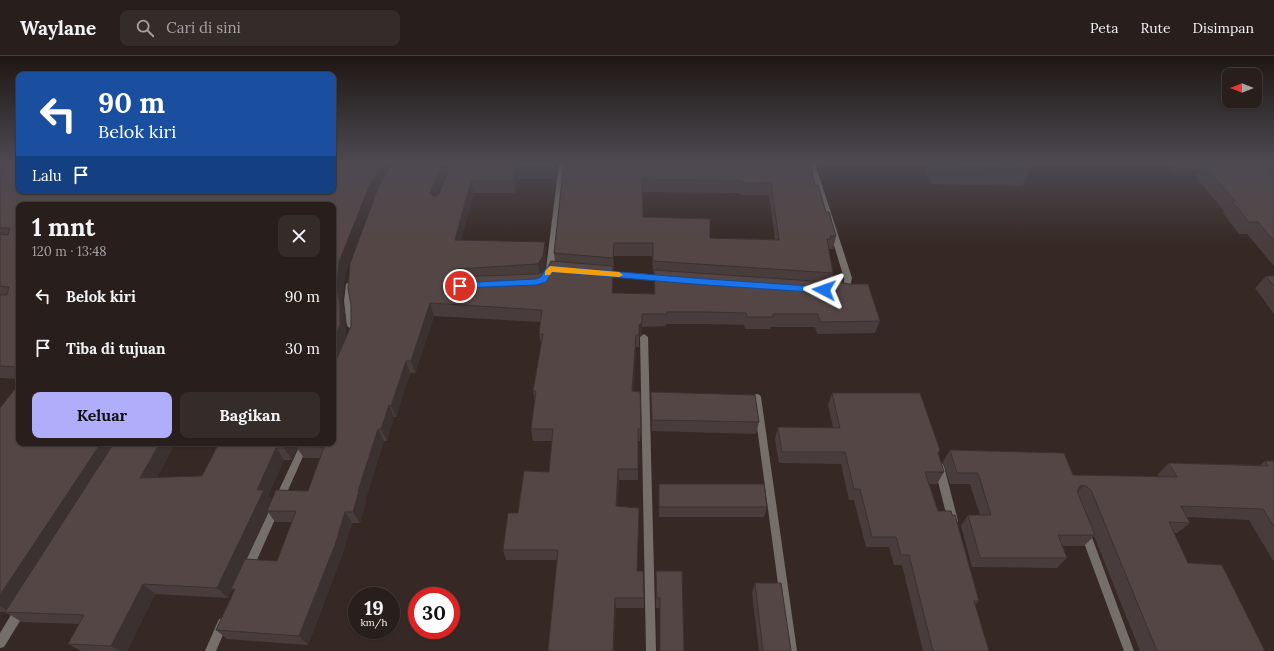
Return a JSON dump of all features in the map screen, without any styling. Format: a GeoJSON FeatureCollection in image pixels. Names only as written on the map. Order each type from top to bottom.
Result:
{"type":"FeatureCollection","features":[{"type":"Feature","properties":{"kind":"street"},"geometry":{"type":"LineString","coordinates":[[544,280],[554,269],[560,191]]}},
{"type":"Feature","properties":{"kind":"street"},"geometry":{"type":"LineString","coordinates":[[821,191],[848,278],[847,284],[839,288],[832,289]]}},
{"type":"Feature","properties":{"kind":"street"},"geometry":{"type":"LineString","coordinates":[[598,273],[670,279]]}},
{"type":"Feature","properties":{"kind":"street"},"geometry":{"type":"LineString","coordinates":[[350,275],[348,301],[352,317],[351,331]]}},
{"type":"Feature","properties":{"kind":"street"},"geometry":{"type":"LineString","coordinates":[[644,337],[651,651]]}},
{"type":"Feature","properties":{"kind":"street"},"geometry":{"type":"LineString","coordinates":[[757,397],[792,651]]}},
{"type":"Feature","properties":{"kind":"street"},"geometry":{"type":"LineString","coordinates":[[243,579],[304,446]]}},
{"type":"Feature","properties":{"kind":"street"},"geometry":{"type":"LineString","coordinates":[[938,464],[956,531]]}},
{"type":"Feature","properties":{"kind":"street"},"geometry":{"type":"LineString","coordinates":[[1082,524],[1129,651]]}},
{"type":"Feature","properties":{"kind":"street"},"geometry":{"type":"LineString","coordinates":[[0,643],[25,603]]}},
{"type":"Feature","properties":{"kind":"street"},"geometry":{"type":"LineString","coordinates":[[210,651],[226,615]]}},
{"type":"Feature","properties":{"kind":"building"},"geometry":{"type":"Polygon","coordinates":[[[0,191],[16,191],[16,194],[336,194],[336,191],[367,191],[339,262],[337,288],[340,305],[340,325],[336,334],[336,202],[16,202],[16,367],[0,366],[0,295],[7,295],[9,287],[0,286],[0,234],[8,235],[10,228],[0,228],[0,191]]]}},
{"type":"Feature","properties":{"kind":"building"},"geometry":{"type":"Polygon","coordinates":[[[377,191],[431,191],[430,193],[434,197],[439,194],[440,191],[468,191],[455,240],[545,242],[543,256],[538,264],[457,269],[451,273],[454,277],[536,274],[546,271],[551,261],[613,266],[612,293],[655,294],[654,270],[827,282],[835,281],[849,284],[868,284],[880,321],[820,322],[818,314],[773,314],[773,317],[747,317],[746,313],[667,312],[667,314],[642,314],[642,322],[639,325],[639,335],[636,335],[632,391],[640,392],[641,429],[638,429],[638,469],[618,469],[616,506],[639,508],[637,571],[643,571],[644,598],[615,598],[613,651],[548,651],[558,550],[503,550],[508,513],[518,513],[524,471],[549,472],[553,429],[531,429],[536,391],[533,391],[543,334],[539,334],[542,310],[430,303],[411,361],[406,361],[391,406],[389,405],[381,429],[378,429],[358,491],[353,512],[345,512],[335,545],[299,636],[216,630],[235,589],[231,589],[245,559],[277,561],[296,511],[267,511],[276,490],[308,491],[324,447],[297,446],[336,446],[336,360],[351,326],[351,305],[348,288],[350,263],[377,191]]]}},
{"type":"Feature","properties":{"kind":"building"},"geometry":{"type":"Polygon","coordinates":[[[561,191],[642,191],[643,217],[710,219],[710,238],[779,240],[772,191],[820,191],[826,212],[829,212],[836,236],[830,236],[831,239],[827,239],[833,273],[653,261],[653,243],[614,243],[613,258],[554,253],[561,191]]]}},
{"type":"Feature","properties":{"kind":"building"},"geometry":{"type":"Polygon","coordinates":[[[1226,191],[1274,191],[1274,241],[1258,222],[1249,222],[1232,201],[1235,201],[1226,191]]]}},
{"type":"Feature","properties":{"kind":"building"},"geometry":{"type":"Polygon","coordinates":[[[1266,276],[1274,276],[1274,286],[1266,276]]]}},
{"type":"Feature","properties":{"kind":"building"},"geometry":{"type":"Polygon","coordinates":[[[16,388],[16,446],[99,446],[0,595],[0,408],[16,388]]]}},
{"type":"Feature","properties":{"kind":"building"},"geometry":{"type":"Polygon","coordinates":[[[651,392],[755,395],[759,422],[652,420],[651,392]]]}},
{"type":"Feature","properties":{"kind":"building"},"geometry":{"type":"Polygon","coordinates":[[[832,393],[920,393],[940,450],[938,453],[944,472],[925,472],[938,511],[951,511],[952,515],[955,515],[979,601],[974,601],[989,651],[933,651],[909,555],[901,555],[896,537],[872,537],[860,489],[854,489],[845,452],[782,452],[778,427],[840,428],[832,393]]]}},
{"type":"Feature","properties":{"kind":"building"},"geometry":{"type":"Polygon","coordinates":[[[112,446],[158,446],[140,478],[202,476],[217,446],[285,446],[284,448],[276,448],[257,490],[264,490],[217,588],[143,584],[111,646],[68,644],[84,615],[5,612],[112,446]]]}},
{"type":"Feature","properties":{"kind":"building"},"geometry":{"type":"Polygon","coordinates":[[[950,450],[1064,453],[1073,475],[1177,477],[1169,463],[1268,466],[1265,461],[1274,461],[1274,527],[1263,509],[1181,506],[1190,523],[1169,522],[1188,563],[1222,565],[1265,651],[1157,651],[1091,490],[1084,485],[1080,486],[1077,491],[1095,535],[1058,535],[1067,558],[980,558],[968,515],[991,515],[978,473],[957,473],[950,450]]]}},
{"type":"Feature","properties":{"kind":"building"},"geometry":{"type":"Polygon","coordinates":[[[659,484],[764,484],[767,507],[659,507],[659,484]]]}},
{"type":"Feature","properties":{"kind":"building"},"geometry":{"type":"Polygon","coordinates":[[[656,571],[682,571],[684,651],[660,651],[660,598],[657,598],[656,571]]]}},
{"type":"Feature","properties":{"kind":"building"},"geometry":{"type":"Polygon","coordinates":[[[755,583],[781,583],[791,651],[763,651],[755,583]]]}},
{"type":"Feature","properties":{"kind":"slow traffic"},"geometry":{"type":"LineString","coordinates":[[548,273],[550,269],[619,275]]}},
{"type":"Feature","properties":{"kind":"route"},"geometry":{"type":"LineString","coordinates":[[460,286],[536,282],[544,280],[550,269],[824,290]]}}]}
